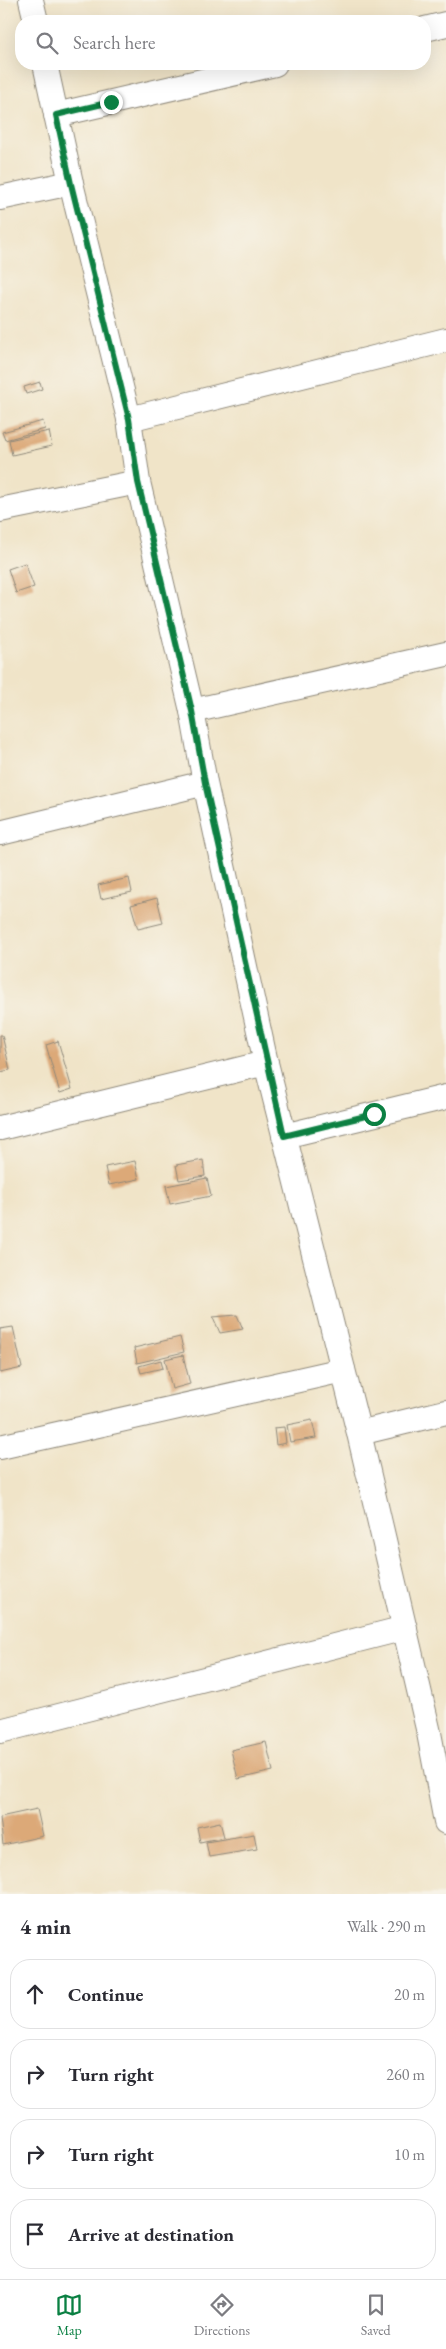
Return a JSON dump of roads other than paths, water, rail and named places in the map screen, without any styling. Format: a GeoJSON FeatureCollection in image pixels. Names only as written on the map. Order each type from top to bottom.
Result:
{"type":"FeatureCollection","features":[{"type":"Feature","properties":{"kind":"street"},"geometry":{"type":"LineString","coordinates":[[31,0],[35,15]]}},
{"type":"Feature","properties":{"kind":"street"},"geometry":{"type":"LineString","coordinates":[[431,28],[446,24]]}},
{"type":"Feature","properties":{"kind":"street"},"geometry":{"type":"LineString","coordinates":[[46,70],[71,184],[129,419],[138,482],[192,711],[205,783],[266,1063],[359,1433],[404,1628],[437,1731],[446,1822]]}},
{"type":"Feature","properties":{"kind":"street"},"geometry":{"type":"LineString","coordinates":[[56,115],[249,70]]}},
{"type":"Feature","properties":{"kind":"street"},"geometry":{"type":"LineString","coordinates":[[0,198],[71,184]]}},
{"type":"Feature","properties":{"kind":"street"},"geometry":{"type":"LineString","coordinates":[[129,419],[446,340]]}},
{"type":"Feature","properties":{"kind":"street"},"geometry":{"type":"LineString","coordinates":[[0,510],[138,482]]}},
{"type":"Feature","properties":{"kind":"street"},"geometry":{"type":"LineString","coordinates":[[192,711],[446,654]]}},
{"type":"Feature","properties":{"kind":"street"},"geometry":{"type":"LineString","coordinates":[[0,834],[205,783]]}},
{"type":"Feature","properties":{"kind":"street"},"geometry":{"type":"LineString","coordinates":[[0,1128],[266,1063]]}},
{"type":"Feature","properties":{"kind":"street"},"geometry":{"type":"LineString","coordinates":[[284,1136],[446,1097]]}},
{"type":"Feature","properties":{"kind":"street"},"geometry":{"type":"LineString","coordinates":[[0,1447],[343,1370]]}},
{"type":"Feature","properties":{"kind":"street"},"geometry":{"type":"LineString","coordinates":[[359,1433],[446,1412]]}},
{"type":"Feature","properties":{"kind":"street"},"geometry":{"type":"LineString","coordinates":[[0,1731],[404,1628]]}}]}
